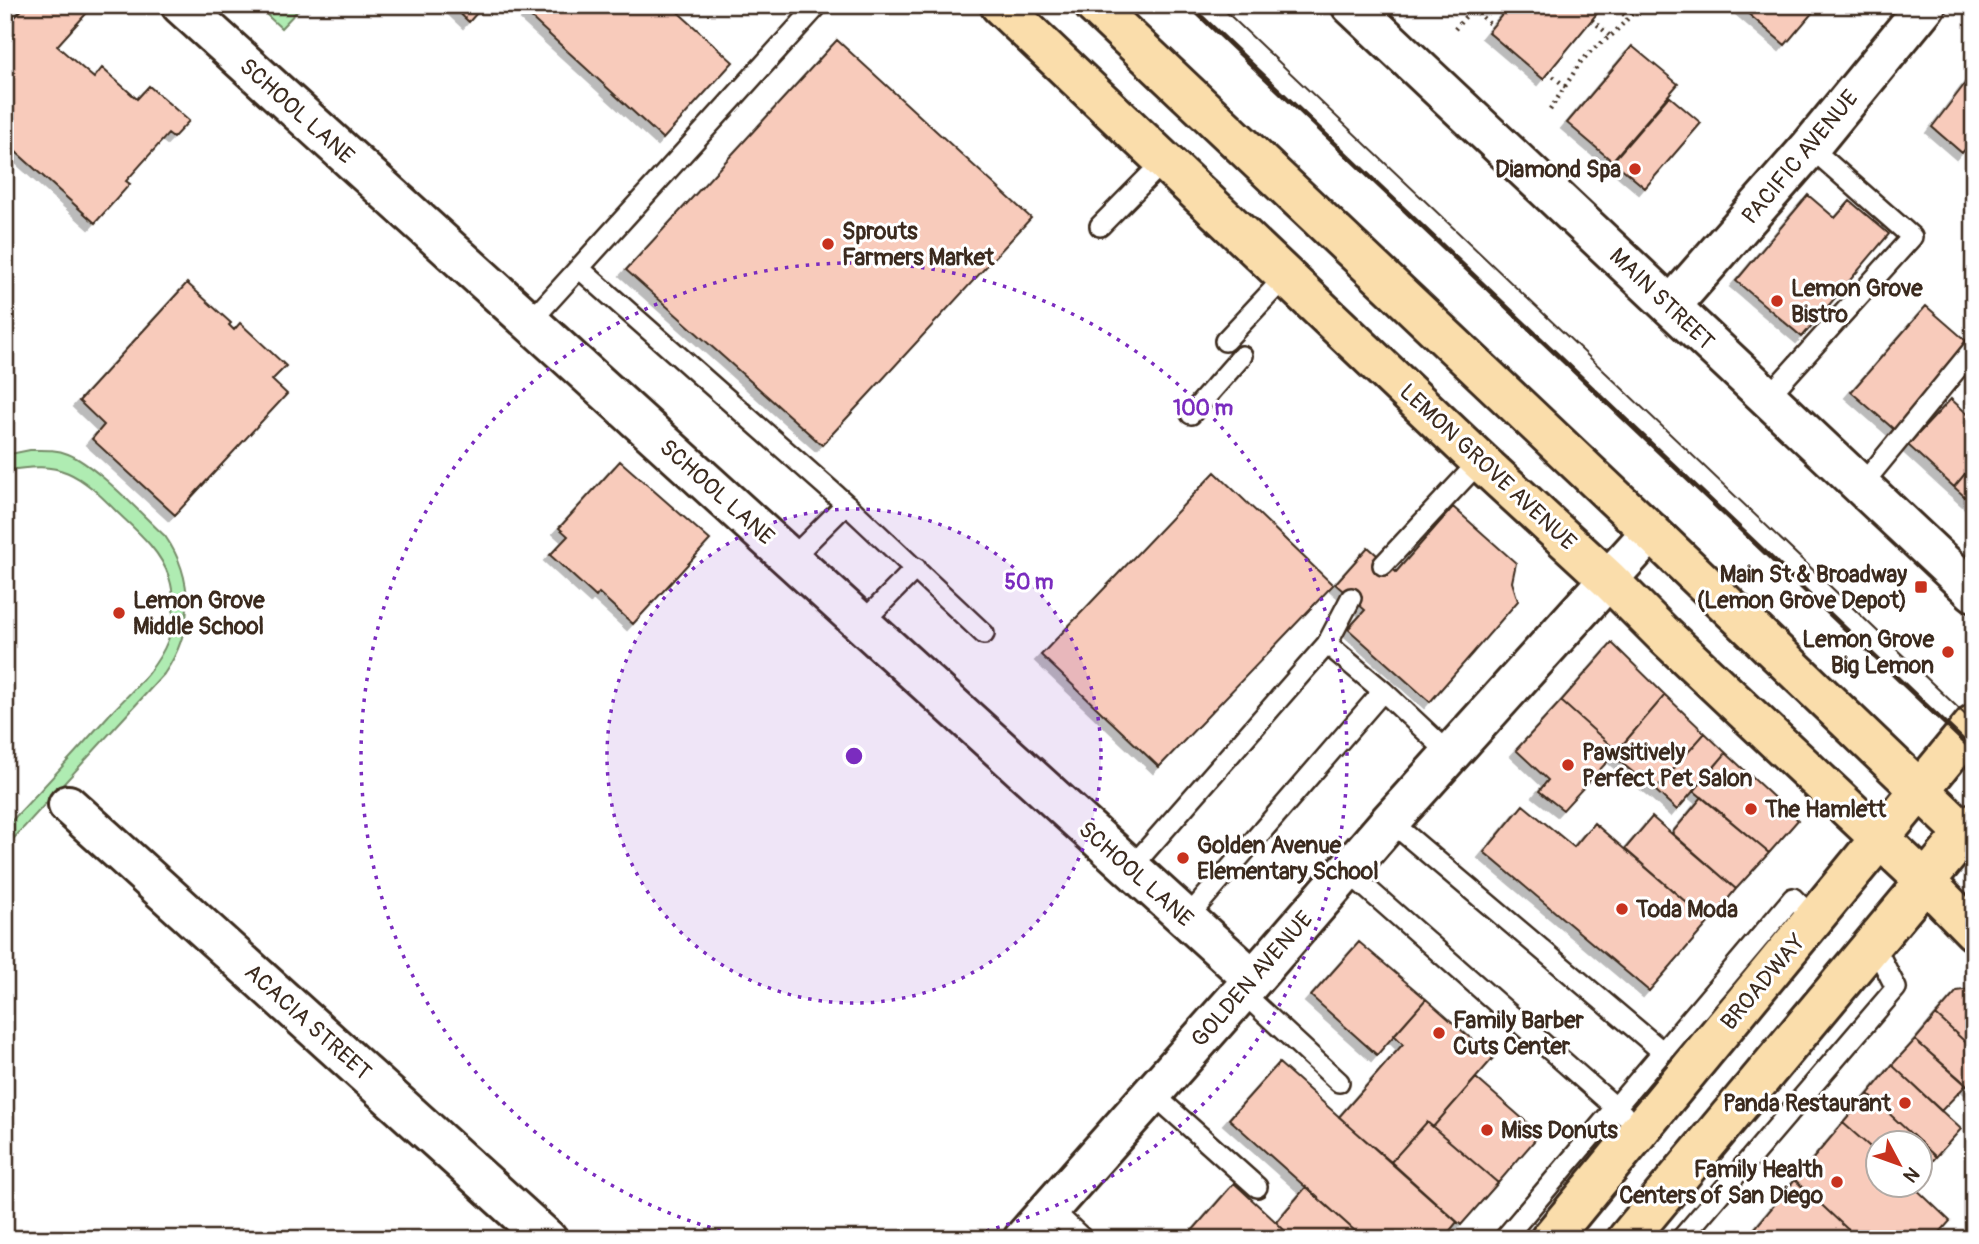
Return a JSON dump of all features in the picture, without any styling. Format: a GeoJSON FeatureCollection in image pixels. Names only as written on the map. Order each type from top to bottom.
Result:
{"type":"FeatureCollection","features":[{"type":"Feature","properties":{"kind":"main road","name":"LEMON GROVE AVENUE"},"geometry":{"type":"LineString","coordinates":[[1000,5],[1163,162],[1608,579],[1925,881],[1974,932]]}},
{"type":"Feature","properties":{"kind":"main road"},"geometry":{"type":"LineString","coordinates":[[1094,5],[1651,532],[1920,791],[1971,833],[1925,881],[1630,1238]]}},
{"type":"Feature","properties":{"kind":"main road","name":"BROADWAY"},"geometry":{"type":"LineString","coordinates":[[1550,1239],[1628,1119],[1815,920],[1974,724]]}},
{"type":"Feature","properties":{"kind":"street","name":"SCHOOL LANE"},"geometry":{"type":"LineString","coordinates":[[181,5],[1186,919],[1247,985]]}},
{"type":"Feature","properties":{"kind":"street","name":"PACIFIC AVENUE"},"geometry":{"type":"LineString","coordinates":[[1671,306],[1810,146],[1926,5]]}},
{"type":"Feature","properties":{"kind":"street","name":"MAIN STREET"},"geometry":{"type":"LineString","coordinates":[[1355,6],[1974,592]]}},
{"type":"Feature","properties":{"kind":"street","name":"GOLDEN AVENUE"},"geometry":{"type":"LineString","coordinates":[[1023,1239],[1346,870],[1651,532]]}},
{"type":"Feature","properties":{"kind":"street","name":"ACACIA STREET"},"geometry":{"type":"LineString","coordinates":[[68,805],[547,1239]]}},
{"type":"Feature","properties":{"kind":"lane"},"geometry":{"type":"LineString","coordinates":[[530,322],[818,5]]}},
{"type":"Feature","properties":{"kind":"lane"},"geometry":{"type":"LineString","coordinates":[[1767,398],[1912,237],[1810,146]]}},
{"type":"Feature","properties":{"kind":"lane"},"geometry":{"type":"LineString","coordinates":[[1100,226],[1163,162]]}},
{"type":"Feature","properties":{"kind":"lane"},"geometry":{"type":"LineString","coordinates":[[580,269],[846,504],[984,634]]}},
{"type":"Feature","properties":{"kind":"lane"},"geometry":{"type":"LineString","coordinates":[[1225,341],[1285,276]]}},
{"type":"Feature","properties":{"kind":"lane"},"geometry":{"type":"LineString","coordinates":[[1861,486],[1974,348]]}},
{"type":"Feature","properties":{"kind":"lane"},"geometry":{"type":"LineString","coordinates":[[1191,414],[1242,356]]}},
{"type":"Feature","properties":{"kind":"lane"},"geometry":{"type":"LineString","coordinates":[[1383,565],[1480,461]]}},
{"type":"Feature","properties":{"kind":"lane"},"geometry":{"type":"LineString","coordinates":[[790,559],[846,504]]}},
{"type":"Feature","properties":{"kind":"lane"},"geometry":{"type":"LineString","coordinates":[[861,624],[916,568]]}},
{"type":"Feature","properties":{"kind":"lane"},"geometry":{"type":"LineString","coordinates":[[1130,869],[1327,644],[1351,598]]}},
{"type":"Feature","properties":{"kind":"lane"},"geometry":{"type":"LineString","coordinates":[[1327,644],[1383,691],[1450,754]]}},
{"type":"Feature","properties":{"kind":"lane"},"geometry":{"type":"LineString","coordinates":[[1186,919],[1383,691]]}},
{"type":"Feature","properties":{"kind":"lane"},"geometry":{"type":"LineString","coordinates":[[1390,821],[1663,1052]]}},
{"type":"Feature","properties":{"kind":"lane"},"geometry":{"type":"LineString","coordinates":[[1346,870],[1628,1119]]}},
{"type":"Feature","properties":{"kind":"lane"},"geometry":{"type":"LineString","coordinates":[[1504,1239],[1628,1119],[1663,1052],[1793,898],[1815,920]]}},
{"type":"Feature","properties":{"kind":"lane"},"geometry":{"type":"LineString","coordinates":[[1681,1239],[1896,988],[1873,943]]}},
{"type":"Feature","properties":{"kind":"lane"},"geometry":{"type":"LineString","coordinates":[[1247,985],[1339,1082]]}},
{"type":"Feature","properties":{"kind":"lane"},"geometry":{"type":"LineString","coordinates":[[1152,1093],[1257,1187]]}},
{"type":"Feature","properties":{"kind":"lane"},"geometry":{"type":"LineString","coordinates":[[1050,1208],[1083,1239]]}},
{"type":"Feature","properties":{"kind":"path"},"geometry":{"type":"LineString","coordinates":[[1612,5],[1627,17]]}},
{"type":"Feature","properties":{"kind":"path"},"geometry":{"type":"LineString","coordinates":[[1550,110],[1580,63],[1641,5]]}},
{"type":"Feature","properties":{"kind":"path"},"geometry":{"type":"LineString","coordinates":[[1455,29],[1474,7],[1492,26]]}},
{"type":"Feature","properties":{"kind":"path"},"geometry":{"type":"LineString","coordinates":[[1592,20],[1610,36]]}},
{"type":"Feature","properties":{"kind":"path"},"geometry":{"type":"LineString","coordinates":[[1548,72],[1566,87]]}},
{"type":"Feature","properties":{"kind":"green space"},"geometry":{"type":"Polygon","coordinates":[[[256,5],[303,5],[281,28],[256,5]]]}},
{"type":"Feature","properties":{"kind":"green space"},"geometry":{"type":"Polygon","coordinates":[[[30,450],[59,451],[92,468],[165,536],[182,570],[187,605],[181,640],[164,674],[5,848],[5,828],[150,671],[168,640],[173,617],[171,584],[160,558],[140,534],[91,488],[68,473],[55,469],[41,467],[5,471],[5,455],[30,450]]]}},
{"type":"Feature","properties":{"kind":"building"},"geometry":{"type":"Polygon","coordinates":[[[26,5],[94,5],[57,46],[94,78],[102,68],[137,99],[149,86],[189,121],[173,138],[168,134],[126,181],[130,184],[95,223],[5,142],[5,28],[26,5]]]}},
{"type":"Feature","properties":{"kind":"building"},"geometry":{"type":"Polygon","coordinates":[[[451,5],[484,5],[469,22],[451,5]]]}},
{"type":"Feature","properties":{"kind":"building"},"geometry":{"type":"Polygon","coordinates":[[[536,5],[670,5],[733,62],[663,139],[527,14],[536,5]]]}},
{"type":"Feature","properties":{"kind":"building"},"geometry":{"type":"Polygon","coordinates":[[[1510,5],[1604,5],[1543,79],[1488,32],[1510,5]]]}},
{"type":"Feature","properties":{"kind":"building"},"geometry":{"type":"Polygon","coordinates":[[[1738,5],[1819,5],[1785,45],[1738,5]]]}},
{"type":"Feature","properties":{"kind":"building","name":"Sprouts Farmers Market"},"geometry":{"type":"Polygon","coordinates":[[[837,40],[1031,218],[822,445],[626,270],[837,40]]]}},
{"type":"Feature","properties":{"kind":"building"},"geometry":{"type":"Polygon","coordinates":[[[1632,46],[1678,84],[1612,161],[1567,123],[1632,46]]]}},
{"type":"Feature","properties":{"kind":"building"},"geometry":{"type":"Polygon","coordinates":[[[1974,72],[1974,139],[1962,153],[1932,127],[1974,72]]]}},
{"type":"Feature","properties":{"kind":"building"},"geometry":{"type":"Polygon","coordinates":[[[1669,96],[1701,123],[1645,188],[1613,161],[1669,96]]]}},
{"type":"Feature","properties":{"kind":"building"},"geometry":{"type":"Polygon","coordinates":[[[1808,195],[1835,218],[1850,201],[1889,234],[1802,337],[1736,281],[1808,195]]]}},
{"type":"Feature","properties":{"kind":"building"},"geometry":{"type":"Polygon","coordinates":[[[187,283],[231,323],[229,325],[234,330],[240,323],[286,366],[272,380],[287,394],[175,515],[92,439],[104,425],[79,401],[187,283]]]}},
{"type":"Feature","properties":{"kind":"building"},"geometry":{"type":"Polygon","coordinates":[[[1926,306],[1972,346],[1897,432],[1851,392],[1926,306]]]}},
{"type":"Feature","properties":{"kind":"building"},"geometry":{"type":"Polygon","coordinates":[[[1951,399],[1974,420],[1974,463],[1954,487],[1908,445],[1951,399]]]}},
{"type":"Feature","properties":{"kind":"building"},"geometry":{"type":"Polygon","coordinates":[[[620,461],[710,540],[633,624],[599,593],[596,597],[550,555],[568,536],[559,528],[620,461]]]}},
{"type":"Feature","properties":{"kind":"building"},"geometry":{"type":"Polygon","coordinates":[[[1974,463],[1974,505],[1954,487],[1974,463]]]}},
{"type":"Feature","properties":{"kind":"building"},"geometry":{"type":"Polygon","coordinates":[[[1215,472],[1333,585],[1159,767],[1041,655],[1215,472]]]}},
{"type":"Feature","properties":{"kind":"building"},"geometry":{"type":"Polygon","coordinates":[[[1453,507],[1516,563],[1512,582],[1518,601],[1430,702],[1348,629],[1365,610],[1335,584],[1368,547],[1396,572],[1453,507]]]}},
{"type":"Feature","properties":{"kind":"building"},"geometry":{"type":"Polygon","coordinates":[[[1612,643],[1665,695],[1617,751],[1561,701],[1612,643]]]}},
{"type":"Feature","properties":{"kind":"building"},"geometry":{"type":"Polygon","coordinates":[[[1665,695],[1705,733],[1655,790],[1613,756],[1665,695]]]}},
{"type":"Feature","properties":{"kind":"building","name":"Pawsitively Perfect Pet Salon"},"geometry":{"type":"Polygon","coordinates":[[[1561,701],[1617,751],[1563,810],[1539,791],[1548,780],[1516,750],[1561,701]]]}},
{"type":"Feature","properties":{"kind":"building"},"geometry":{"type":"Polygon","coordinates":[[[1705,733],[1726,753],[1677,810],[1655,790],[1705,733]]]}},
{"type":"Feature","properties":{"kind":"building","name":"The Hamlett"},"geometry":{"type":"Polygon","coordinates":[[[1726,753],[1798,820],[1769,853],[1694,791],[1726,753]]]}},
{"type":"Feature","properties":{"kind":"building"},"geometry":{"type":"Polygon","coordinates":[[[1702,797],[1769,853],[1736,889],[1672,833],[1702,797]]]}},
{"type":"Feature","properties":{"kind":"building","name":"Toda Moda"},"geometry":{"type":"Polygon","coordinates":[[[1523,805],[1574,847],[1594,823],[1709,922],[1649,991],[1484,852],[1523,805]]]}},
{"type":"Feature","properties":{"kind":"building"},"geometry":{"type":"Polygon","coordinates":[[[1652,817],[1736,889],[1709,922],[1625,849],[1652,817]]]}},
{"type":"Feature","properties":{"kind":"building"},"geometry":{"type":"Polygon","coordinates":[[[1359,942],[1426,999],[1377,1055],[1311,996],[1359,942]]]}},
{"type":"Feature","properties":{"kind":"building"},"geometry":{"type":"Polygon","coordinates":[[[1972,989],[1974,1050],[1936,1015],[1957,991],[1972,989]]]}},
{"type":"Feature","properties":{"kind":"building"},"geometry":{"type":"Polygon","coordinates":[[[1426,999],[1493,1058],[1433,1127],[1427,1122],[1391,1162],[1339,1117],[1403,1044],[1394,1035],[1426,999]]]}},
{"type":"Feature","properties":{"kind":"building"},"geometry":{"type":"Polygon","coordinates":[[[1936,1015],[1974,1050],[1974,1091],[1915,1040],[1936,1015]]]}},
{"type":"Feature","properties":{"kind":"building"},"geometry":{"type":"Polygon","coordinates":[[[1915,1040],[1966,1085],[1941,1111],[1892,1065],[1915,1040]]]}},
{"type":"Feature","properties":{"kind":"building"},"geometry":{"type":"Polygon","coordinates":[[[1279,1063],[1457,1222],[1443,1239],[1364,1239],[1229,1119],[1279,1063]]]}},
{"type":"Feature","properties":{"kind":"building","name":"Panda Restaurant"},"geometry":{"type":"Polygon","coordinates":[[[1892,1065],[1961,1129],[1936,1157],[1934,1128],[1905,1128],[1868,1094],[1892,1065]]]}},
{"type":"Feature","properties":{"kind":"building","name":"Miss Donuts"},"geometry":{"type":"Polygon","coordinates":[[[1476,1078],[1540,1134],[1498,1183],[1433,1127],[1476,1078]]]}},
{"type":"Feature","properties":{"kind":"building"},"geometry":{"type":"Polygon","coordinates":[[[1868,1094],[1905,1128],[1864,1128],[1864,1142],[1843,1123],[1868,1094]]]}},
{"type":"Feature","properties":{"kind":"building"},"geometry":{"type":"Polygon","coordinates":[[[1427,1122],[1498,1183],[1461,1225],[1391,1162],[1427,1122]]]}},
{"type":"Feature","properties":{"kind":"building","name":"Family Health Centers of San Diego"},"geometry":{"type":"Polygon","coordinates":[[[1843,1123],[1864,1142],[1864,1198],[1926,1198],[1950,1221],[1934,1239],[1858,1239],[1795,1180],[1843,1123]]]}},
{"type":"Feature","properties":{"kind":"building"},"geometry":{"type":"Polygon","coordinates":[[[1795,1180],[1858,1239],[1746,1239],[1795,1180]]]}},
{"type":"Feature","properties":{"kind":"building"},"geometry":{"type":"Polygon","coordinates":[[[1234,1183],[1276,1222],[1293,1239],[1185,1239],[1234,1183]]]}},
{"type":"Feature","properties":{"kind":"building"},"geometry":{"type":"Polygon","coordinates":[[[1306,1187],[1364,1239],[1293,1239],[1276,1222],[1306,1187]]]}},
{"type":"Feature","properties":{"kind":"tram line"},"geometry":{"type":"LineString","coordinates":[[1219,5],[1974,723]]}},
{"type":"Feature","properties":{"kind":"railway"},"geometry":{"type":"LineString","coordinates":[[1189,5],[1974,751]]}},
{"type":"Feature","properties":{"kind":"place","name":"Diamond Spa"},"geometry":{"type":"Point","coordinates":[1635,169]}},
{"type":"Feature","properties":{"kind":"place","name":"Sprouts Farmers Market"},"geometry":{"type":"Point","coordinates":[828,244]}},
{"type":"Feature","properties":{"kind":"place","name":"Lemon Grove Bistro"},"geometry":{"type":"Point","coordinates":[1777,301]}},
{"type":"Feature","properties":{"kind":"place","name":"Main St & Broadway (Lemon Grove Depot)"},"geometry":{"type":"Point","coordinates":[1921,587]}},
{"type":"Feature","properties":{"kind":"place","name":"Lemon Grove Middle School"},"geometry":{"type":"Point","coordinates":[119,613]}},
{"type":"Feature","properties":{"kind":"place","name":"Lemon Grove Big Lemon"},"geometry":{"type":"Point","coordinates":[1948,652]}},
{"type":"Feature","properties":{"kind":"place","name":"Pawsitively Perfect Pet Salon"},"geometry":{"type":"Point","coordinates":[1568,765]}},
{"type":"Feature","properties":{"kind":"place","name":"The Hamlett"},"geometry":{"type":"Point","coordinates":[1751,809]}},
{"type":"Feature","properties":{"kind":"place","name":"Golden Avenue Elementary School"},"geometry":{"type":"Point","coordinates":[1183,858]}},
{"type":"Feature","properties":{"kind":"place","name":"Toda Moda"},"geometry":{"type":"Point","coordinates":[1622,909]}},
{"type":"Feature","properties":{"kind":"place","name":"Family Barber Cuts Center"},"geometry":{"type":"Point","coordinates":[1439,1033]}},
{"type":"Feature","properties":{"kind":"place","name":"Panda Restaurant"},"geometry":{"type":"Point","coordinates":[1905,1103]}},
{"type":"Feature","properties":{"kind":"place","name":"Miss Donuts"},"geometry":{"type":"Point","coordinates":[1487,1130]}},
{"type":"Feature","properties":{"kind":"place","name":"Family Health Centers of San Diego"},"geometry":{"type":"Point","coordinates":[1837,1182]}}]}
